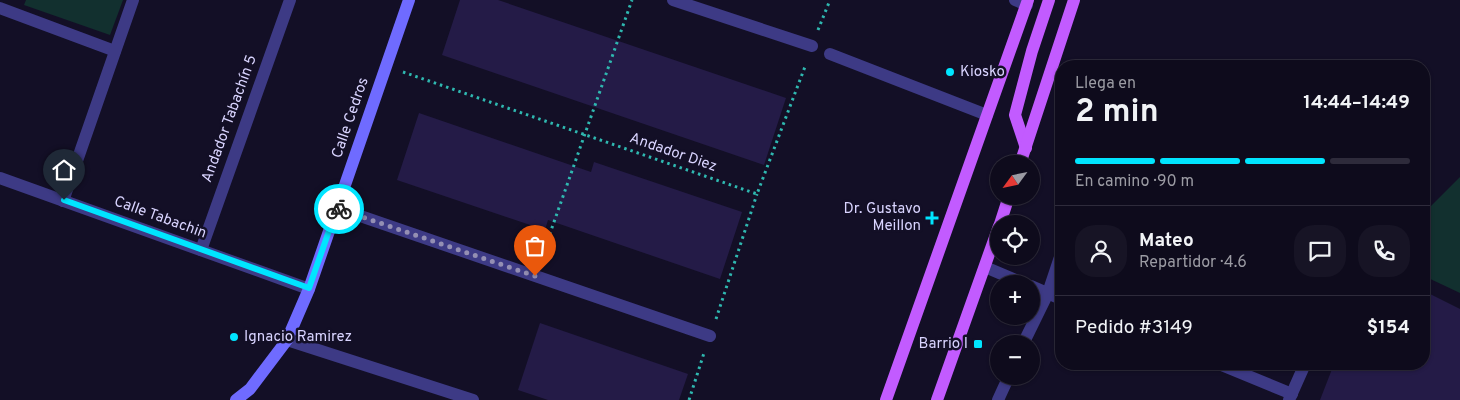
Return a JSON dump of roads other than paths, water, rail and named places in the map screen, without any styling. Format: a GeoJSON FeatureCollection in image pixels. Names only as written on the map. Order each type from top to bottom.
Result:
{"type":"FeatureCollection","features":[{"type":"Feature","properties":{"kind":"main road"},"geometry":{"type":"LineString","coordinates":[[1026,148],[1015,115],[1048,0]]}},
{"type":"Feature","properties":{"kind":"main road"},"geometry":{"type":"LineString","coordinates":[[1023,155],[1074,0]]}},
{"type":"Feature","properties":{"kind":"main road"},"geometry":{"type":"LineString","coordinates":[[886,400],[987,115],[1023,2]]}},
{"type":"Feature","properties":{"kind":"main road"},"geometry":{"type":"LineString","coordinates":[[940,399],[990,252]]}},
{"type":"Feature","properties":{"kind":"street"},"geometry":{"type":"LineString","coordinates":[[64,200],[133,0]]}},
{"type":"Feature","properties":{"kind":"street","name":"Andador Tabachín 5"},"geometry":{"type":"LineString","coordinates":[[201,250],[290,0]]}},
{"type":"Feature","properties":{"kind":"street","name":"Calle Cedros"},"geometry":{"type":"LineString","coordinates":[[236,400],[250,389],[287,340],[309,288],[410,0]]}},
{"type":"Feature","properties":{"kind":"street"},"geometry":{"type":"LineString","coordinates":[[673,0],[812,46]]}},
{"type":"Feature","properties":{"kind":"street"},"geometry":{"type":"LineString","coordinates":[[4,6],[115,51]]}},
{"type":"Feature","properties":{"kind":"street"},"geometry":{"type":"LineString","coordinates":[[830,54],[987,115]]}},
{"type":"Feature","properties":{"kind":"street","name":"Calle Tabachin"},"geometry":{"type":"LineString","coordinates":[[0,178],[309,288]]}},
{"type":"Feature","properties":{"kind":"street"},"geometry":{"type":"LineString","coordinates":[[337,208],[710,336]]}},
{"type":"Feature","properties":{"kind":"street"},"geometry":{"type":"LineString","coordinates":[[985,267],[1004,275]]}},
{"type":"Feature","properties":{"kind":"street"},"geometry":{"type":"LineString","coordinates":[[1027,335],[1048,293],[1055,272]]}},
{"type":"Feature","properties":{"kind":"street"},"geometry":{"type":"LineString","coordinates":[[1040,290],[1055,296]]}},
{"type":"Feature","properties":{"kind":"street"},"geometry":{"type":"LineString","coordinates":[[287,340],[473,400]]}},
{"type":"Feature","properties":{"kind":"street"},"geometry":{"type":"LineString","coordinates":[[1232,370],[1291,397],[1302,370]]}},
{"type":"Feature","properties":{"kind":"street"},"geometry":{"type":"LineString","coordinates":[[998,400],[1005,385]]}},
{"type":"Feature","properties":{"kind":"place","name":"Kiosko"},"geometry":{"type":"Point","coordinates":[950,72]}},
{"type":"Feature","properties":{"kind":"place","name":"Dr. Gustavo Meillon"},"geometry":{"type":"Point","coordinates":[932,218]}},
{"type":"Feature","properties":{"kind":"place","name":"Ignacio Ramirez"},"geometry":{"type":"Point","coordinates":[234,337]}},
{"type":"Feature","properties":{"kind":"place","name":"Barrio I"},"geometry":{"type":"Point","coordinates":[978,344]}}]}
